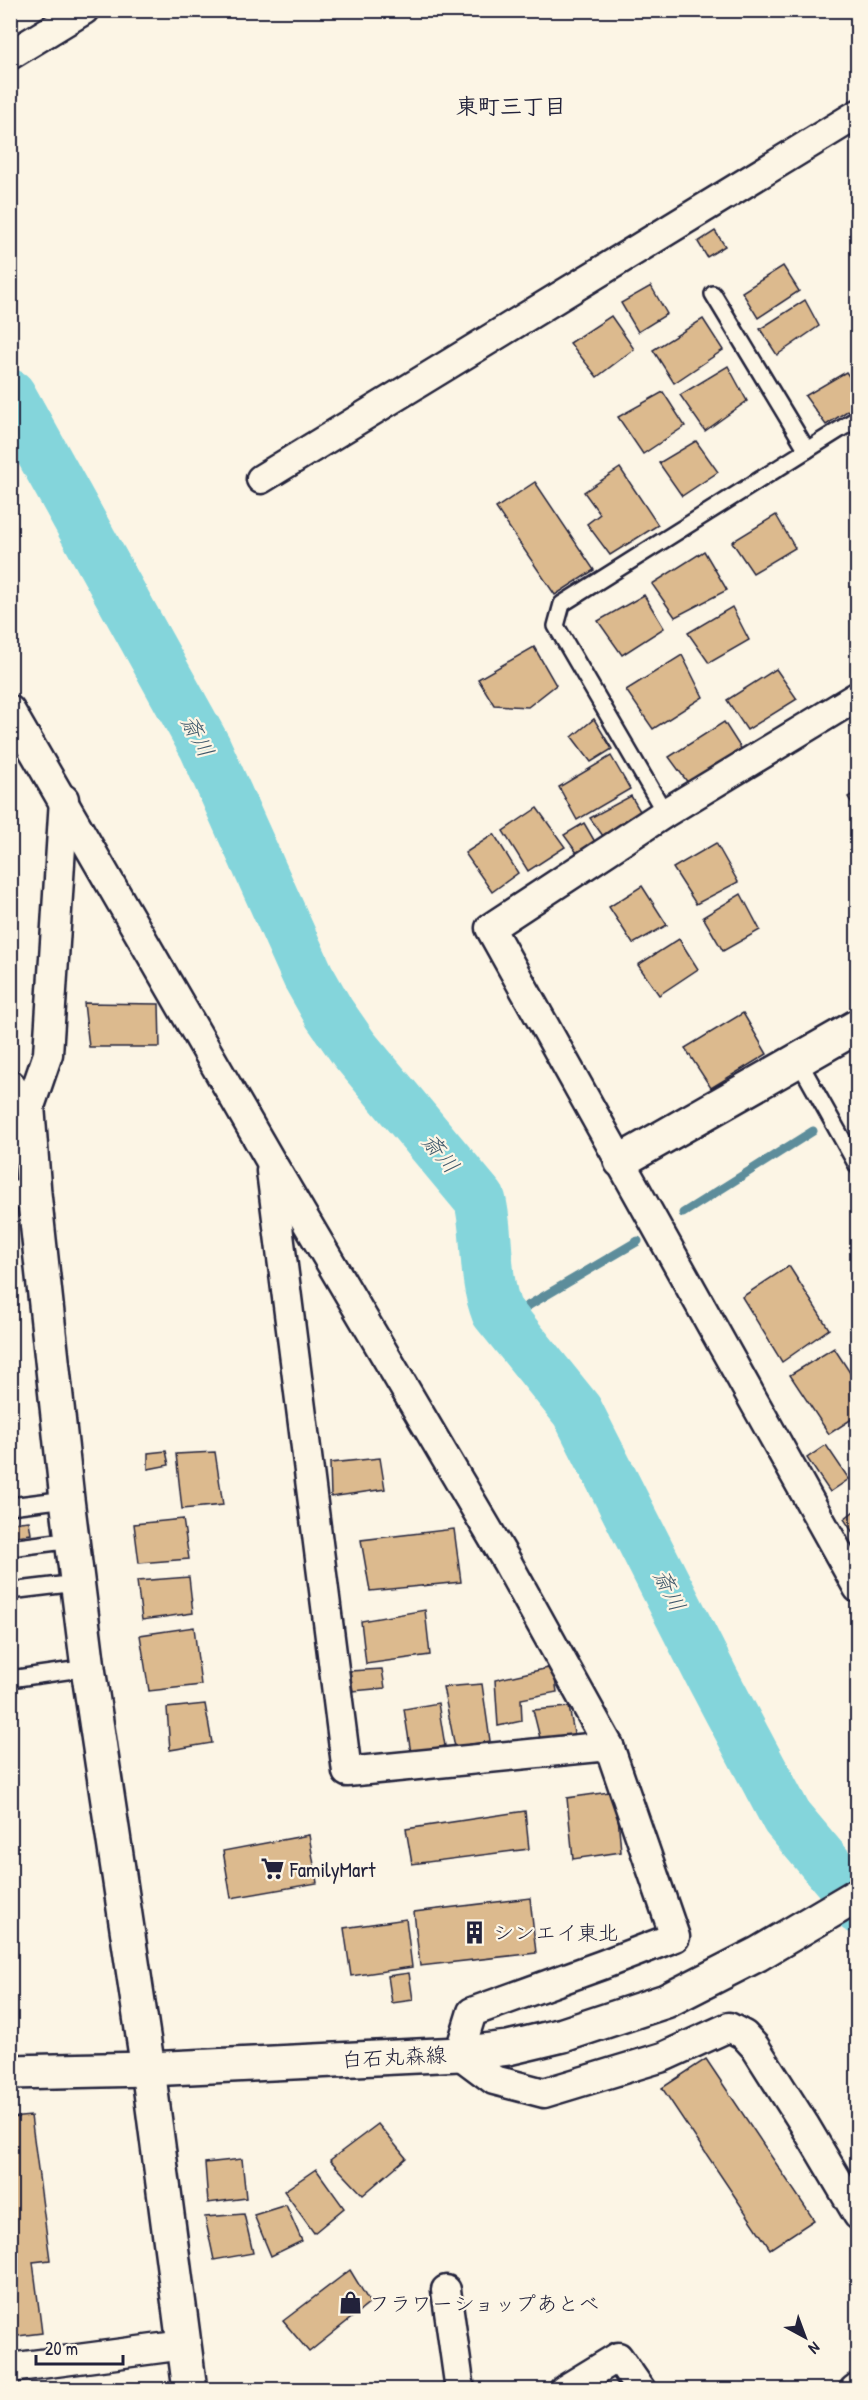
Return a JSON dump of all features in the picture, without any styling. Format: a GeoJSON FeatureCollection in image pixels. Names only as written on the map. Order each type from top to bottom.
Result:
{"type":"FeatureCollection","features":[{"type":"Feature","properties":{"kind":"street"},"geometry":{"type":"LineString","coordinates":[[10,55],[84,10]]}},
{"type":"Feature","properties":{"kind":"street"},"geometry":{"type":"LineString","coordinates":[[261,479],[858,114]]}},
{"type":"Feature","properties":{"kind":"street"},"geometry":{"type":"LineString","coordinates":[[858,696],[665,813],[490,928],[858,1588]]}},
{"type":"Feature","properties":{"kind":"street"},"geometry":{"type":"LineString","coordinates":[[10,710],[64,799],[270,1160],[507,1562],[609,1746],[675,1937],[472,2012],[459,2055],[494,2080],[544,2093],[663,2057],[729,2027],[744,2035],[755,2047],[858,2215]]}},
{"type":"Feature","properties":{"kind":"street"},"geometry":{"type":"LineString","coordinates":[[64,799],[48,1054],[28,1112],[22,1194],[73,1540],[88,1668],[148,2069],[190,2390]]}},
{"type":"Feature","properties":{"kind":"street"},"geometry":{"type":"LineString","coordinates":[[621,1161],[858,1026]]}},
{"type":"Feature","properties":{"kind":"street"},"geometry":{"type":"LineString","coordinates":[[10,1084],[28,1112]]}},
{"type":"Feature","properties":{"kind":"street"},"geometry":{"type":"LineString","coordinates":[[270,1160],[347,1772],[609,1746]]}},
{"type":"Feature","properties":{"kind":"street","name":"白石丸森線"},"geometry":{"type":"LineString","coordinates":[[10,2072],[148,2069],[459,2055],[508,2048],[563,2035],[666,2001],[758,1954],[858,1895]]}},
{"type":"Feature","properties":{"kind":"street"},"geometry":{"type":"LineString","coordinates":[[446,2290],[460,2390]]}},
{"type":"Feature","properties":{"kind":"street"},"geometry":{"type":"LineString","coordinates":[[10,2368],[184,2345]]}},
{"type":"Feature","properties":{"kind":"street"},"geometry":{"type":"LineString","coordinates":[[564,2390],[618,2357],[641,2390]]}},
{"type":"Feature","properties":{"kind":"lane"},"geometry":{"type":"LineString","coordinates":[[713,294],[807,450]]}},
{"type":"Feature","properties":{"kind":"lane"},"geometry":{"type":"LineString","coordinates":[[665,813],[556,626],[562,604],[858,418]]}},
{"type":"Feature","properties":{"kind":"lane"},"geometry":{"type":"LineString","coordinates":[[798,1060],[858,1167]]}},
{"type":"Feature","properties":{"kind":"lane"},"geometry":{"type":"LineString","coordinates":[[10,1506],[67,1499]]}},
{"type":"Feature","properties":{"kind":"lane"},"geometry":{"type":"LineString","coordinates":[[10,1548],[73,1540]]}},
{"type":"Feature","properties":{"kind":"lane"},"geometry":{"type":"LineString","coordinates":[[10,1591],[77,1583]]}},
{"type":"Feature","properties":{"kind":"lane"},"geometry":{"type":"LineString","coordinates":[[10,1679],[88,1668]]}},
{"type":"Feature","properties":{"kind":"building"},"geometry":{"type":"Polygon","coordinates":[[[715,231],[725,246],[707,257],[698,242],[715,231]]]}},
{"type":"Feature","properties":{"kind":"building"},"geometry":{"type":"Polygon","coordinates":[[[783,266],[799,291],[758,318],[742,292],[783,266]]]}},
{"type":"Feature","properties":{"kind":"building"},"geometry":{"type":"Polygon","coordinates":[[[651,286],[667,314],[638,332],[621,303],[651,286]]]}},
{"type":"Feature","properties":{"kind":"building"},"geometry":{"type":"Polygon","coordinates":[[[805,300],[819,326],[777,355],[760,329],[805,300]]]}},
{"type":"Feature","properties":{"kind":"building"},"geometry":{"type":"Polygon","coordinates":[[[611,316],[634,349],[597,377],[570,343],[611,316]]]}},
{"type":"Feature","properties":{"kind":"building"},"geometry":{"type":"Polygon","coordinates":[[[703,319],[723,350],[674,383],[653,350],[703,319]]]}},
{"type":"Feature","properties":{"kind":"building"},"geometry":{"type":"Polygon","coordinates":[[[728,366],[747,401],[705,431],[680,395],[728,366]]]}},
{"type":"Feature","properties":{"kind":"building"},"geometry":{"type":"Polygon","coordinates":[[[846,372],[858,389],[858,404],[826,425],[805,396],[846,372]]]}},
{"type":"Feature","properties":{"kind":"building"},"geometry":{"type":"Polygon","coordinates":[[[663,392],[685,426],[643,454],[618,417],[663,392]]]}},
{"type":"Feature","properties":{"kind":"building"},"geometry":{"type":"Polygon","coordinates":[[[696,441],[718,472],[682,496],[659,463],[696,441]]]}},
{"type":"Feature","properties":{"kind":"building"},"geometry":{"type":"Polygon","coordinates":[[[620,468],[658,525],[610,555],[587,524],[600,514],[584,492],[620,468]]]}},
{"type":"Feature","properties":{"kind":"building"},"geometry":{"type":"Polygon","coordinates":[[[535,482],[594,570],[555,595],[496,508],[535,482]]]}},
{"type":"Feature","properties":{"kind":"building"},"geometry":{"type":"Polygon","coordinates":[[[776,515],[795,548],[753,573],[732,542],[776,515]]]}},
{"type":"Feature","properties":{"kind":"building"},"geometry":{"type":"Polygon","coordinates":[[[704,551],[727,590],[675,617],[652,584],[704,551]]]}},
{"type":"Feature","properties":{"kind":"building"},"geometry":{"type":"Polygon","coordinates":[[[644,595],[664,628],[622,655],[598,621],[644,595]]]}},
{"type":"Feature","properties":{"kind":"building"},"geometry":{"type":"Polygon","coordinates":[[[732,607],[749,640],[709,663],[688,633],[732,607]]]}},
{"type":"Feature","properties":{"kind":"building"},"geometry":{"type":"Polygon","coordinates":[[[534,647],[556,685],[528,707],[494,705],[478,679],[534,647]]]}},
{"type":"Feature","properties":{"kind":"building"},"geometry":{"type":"Polygon","coordinates":[[[682,655],[703,697],[653,729],[626,690],[682,655]]]}},
{"type":"Feature","properties":{"kind":"building"},"geometry":{"type":"Polygon","coordinates":[[[776,669],[797,699],[747,730],[727,700],[776,669]]]}},
{"type":"Feature","properties":{"kind":"building"},"geometry":{"type":"Polygon","coordinates":[[[594,719],[612,749],[591,762],[572,737],[594,719]]]}},
{"type":"Feature","properties":{"kind":"building"},"geometry":{"type":"Polygon","coordinates":[[[724,722],[744,753],[691,787],[669,757],[724,722]]]}},
{"type":"Feature","properties":{"kind":"building"},"geometry":{"type":"Polygon","coordinates":[[[611,756],[630,789],[577,820],[559,787],[611,756]]]}},
{"type":"Feature","properties":{"kind":"building"},"geometry":{"type":"Polygon","coordinates":[[[858,791],[858,813],[848,797],[858,791]]]}},
{"type":"Feature","properties":{"kind":"building"},"geometry":{"type":"Polygon","coordinates":[[[631,796],[643,816],[606,840],[590,818],[631,796]]]}},
{"type":"Feature","properties":{"kind":"building"},"geometry":{"type":"Polygon","coordinates":[[[537,808],[565,847],[528,871],[503,831],[537,808]]]}},
{"type":"Feature","properties":{"kind":"building"},"geometry":{"type":"Polygon","coordinates":[[[584,823],[598,847],[580,857],[564,835],[584,823]]]}},
{"type":"Feature","properties":{"kind":"building"},"geometry":{"type":"Polygon","coordinates":[[[494,834],[518,873],[492,892],[465,853],[494,834]]]}},
{"type":"Feature","properties":{"kind":"building"},"geometry":{"type":"Polygon","coordinates":[[[716,843],[738,882],[696,904],[673,868],[716,843]]]}},
{"type":"Feature","properties":{"kind":"building"},"geometry":{"type":"Polygon","coordinates":[[[642,886],[667,925],[633,944],[609,907],[642,886]]]}},
{"type":"Feature","properties":{"kind":"building"},"geometry":{"type":"Polygon","coordinates":[[[741,894],[760,930],[723,951],[703,917],[741,894]]]}},
{"type":"Feature","properties":{"kind":"building"},"geometry":{"type":"Polygon","coordinates":[[[679,939],[698,969],[659,995],[638,965],[679,939]]]}},
{"type":"Feature","properties":{"kind":"building"},"geometry":{"type":"Polygon","coordinates":[[[84,1003],[159,1004],[160,1047],[89,1047],[84,1003]]]}},
{"type":"Feature","properties":{"kind":"building"},"geometry":{"type":"Polygon","coordinates":[[[743,1013],[767,1054],[711,1088],[685,1048],[743,1013]]]}},
{"type":"Feature","properties":{"kind":"building"},"geometry":{"type":"Polygon","coordinates":[[[789,1266],[829,1329],[782,1362],[742,1297],[789,1266]]]}},
{"type":"Feature","properties":{"kind":"building"},"geometry":{"type":"Polygon","coordinates":[[[834,1348],[858,1385],[858,1415],[829,1434],[790,1375],[834,1348]]]}},
{"type":"Feature","properties":{"kind":"building"},"geometry":{"type":"Polygon","coordinates":[[[826,1445],[849,1479],[830,1492],[807,1458],[826,1445]]]}},
{"type":"Feature","properties":{"kind":"building"},"geometry":{"type":"Polygon","coordinates":[[[166,1451],[169,1465],[148,1469],[148,1453],[166,1451]]]}},
{"type":"Feature","properties":{"kind":"building"},"geometry":{"type":"Polygon","coordinates":[[[215,1452],[223,1505],[182,1509],[176,1454],[215,1452]]]}},
{"type":"Feature","properties":{"kind":"building"},"geometry":{"type":"Polygon","coordinates":[[[380,1458],[385,1489],[331,1497],[330,1463],[380,1458]]]}},
{"type":"Feature","properties":{"kind":"building"},"geometry":{"type":"Polygon","coordinates":[[[858,1508],[858,1539],[857,1539],[844,1519],[858,1508]]]}},
{"type":"Feature","properties":{"kind":"building"},"geometry":{"type":"Polygon","coordinates":[[[183,1519],[189,1559],[139,1563],[134,1524],[183,1519]]]}},
{"type":"Feature","properties":{"kind":"building"},"geometry":{"type":"Polygon","coordinates":[[[29,1521],[31,1534],[10,1537],[10,1523],[29,1521]]]}},
{"type":"Feature","properties":{"kind":"building"},"geometry":{"type":"Polygon","coordinates":[[[454,1529],[461,1582],[370,1591],[361,1540],[454,1529]]]}},
{"type":"Feature","properties":{"kind":"building"},"geometry":{"type":"Polygon","coordinates":[[[189,1577],[193,1613],[142,1620],[137,1581],[189,1577]]]}},
{"type":"Feature","properties":{"kind":"building"},"geometry":{"type":"Polygon","coordinates":[[[425,1610],[430,1655],[366,1664],[361,1621],[425,1610]]]}},
{"type":"Feature","properties":{"kind":"building"},"geometry":{"type":"Polygon","coordinates":[[[194,1627],[201,1685],[149,1691],[140,1635],[194,1627]]]}},
{"type":"Feature","properties":{"kind":"building"},"geometry":{"type":"Polygon","coordinates":[[[553,1667],[557,1692],[521,1699],[522,1721],[498,1726],[495,1680],[553,1667]]]}},
{"type":"Feature","properties":{"kind":"building"},"geometry":{"type":"Polygon","coordinates":[[[382,1669],[385,1688],[353,1691],[350,1671],[382,1669]]]}},
{"type":"Feature","properties":{"kind":"building"},"geometry":{"type":"Polygon","coordinates":[[[482,1684],[490,1741],[455,1747],[443,1687],[482,1684]]]}},
{"type":"Feature","properties":{"kind":"building"},"geometry":{"type":"Polygon","coordinates":[[[438,1703],[445,1746],[411,1753],[404,1709],[438,1703]]]}},
{"type":"Feature","properties":{"kind":"building"},"geometry":{"type":"Polygon","coordinates":[[[205,1704],[212,1743],[170,1750],[167,1708],[205,1704]]]}},
{"type":"Feature","properties":{"kind":"building"},"geometry":{"type":"Polygon","coordinates":[[[569,1707],[575,1738],[542,1746],[533,1710],[569,1707]]]}},
{"type":"Feature","properties":{"kind":"building"},"geometry":{"type":"Polygon","coordinates":[[[616,1791],[621,1852],[573,1859],[567,1798],[616,1791]]]}},
{"type":"Feature","properties":{"kind":"building"},"geometry":{"type":"Polygon","coordinates":[[[525,1811],[529,1849],[412,1864],[406,1829],[525,1811]]]}},
{"type":"Feature","properties":{"kind":"building"},"geometry":{"type":"Polygon","coordinates":[[[309,1835],[317,1883],[231,1898],[223,1851],[309,1835]]]}},
{"type":"Feature","properties":{"kind":"building","name":"シンエイ東北"},"geometry":{"type":"Polygon","coordinates":[[[530,1898],[536,1953],[420,1966],[414,1912],[530,1898]]]}},
{"type":"Feature","properties":{"kind":"building"},"geometry":{"type":"Polygon","coordinates":[[[406,1919],[412,1967],[351,1976],[344,1928],[406,1919]]]}},
{"type":"Feature","properties":{"kind":"building"},"geometry":{"type":"Polygon","coordinates":[[[409,1973],[413,2000],[392,2003],[388,1976],[409,1973]]]}},
{"type":"Feature","properties":{"kind":"building"},"geometry":{"type":"Polygon","coordinates":[[[706,2059],[814,2220],[770,2249],[662,2088],[706,2059]]]}},
{"type":"Feature","properties":{"kind":"building"},"geometry":{"type":"Polygon","coordinates":[[[31,2116],[50,2260],[33,2262],[42,2333],[10,2337],[10,2118],[31,2116]]]}},
{"type":"Feature","properties":{"kind":"building"},"geometry":{"type":"Polygon","coordinates":[[[378,2124],[406,2158],[363,2195],[330,2160],[378,2124]]]}},
{"type":"Feature","properties":{"kind":"building"},"geometry":{"type":"Polygon","coordinates":[[[242,2159],[246,2198],[208,2203],[205,2163],[242,2159]]]}},
{"type":"Feature","properties":{"kind":"building"},"geometry":{"type":"Polygon","coordinates":[[[316,2169],[344,2208],[314,2233],[284,2191],[316,2169]]]}},
{"type":"Feature","properties":{"kind":"building"},"geometry":{"type":"Polygon","coordinates":[[[286,2205],[302,2241],[271,2256],[254,2215],[286,2205]]]}},
{"type":"Feature","properties":{"kind":"building"},"geometry":{"type":"Polygon","coordinates":[[[244,2214],[253,2253],[214,2260],[205,2217],[244,2214]]]}},
{"type":"Feature","properties":{"kind":"building"},"geometry":{"type":"Polygon","coordinates":[[[350,2270],[370,2303],[309,2352],[283,2321],[350,2270]]]}},
{"type":"Feature","properties":{"kind":"waterway","name":"斎川"},"geometry":{"type":"LineString","coordinates":[[10,395],[205,747],[308,976],[329,1013],[354,1049],[480,1200],[490,1285],[497,1312],[577,1411],[714,1681],[787,1818],[841,1882],[858,1908]]}},
{"type":"Feature","properties":{"kind":"waterway"},"geometry":{"type":"LineString","coordinates":[[854,1105],[858,1103]]}},
{"type":"Feature","properties":{"kind":"waterway"},"geometry":{"type":"LineString","coordinates":[[683,1213],[813,1131]]}},
{"type":"Feature","properties":{"kind":"waterway"},"geometry":{"type":"LineString","coordinates":[[504,1322],[638,1241]]}},
{"type":"Feature","properties":{"kind":"place","name":"FamilyMart"},"geometry":{"type":"Point","coordinates":[272,1869]}},
{"type":"Feature","properties":{"kind":"place","name":"シンエイ東北"},"geometry":{"type":"Point","coordinates":[475,1932]}},
{"type":"Feature","properties":{"kind":"place","name":"フラワーショップあとべ"},"geometry":{"type":"Point","coordinates":[351,2303]}},
{"type":"Feature","properties":{"kind":"district","name":"東町三丁目"},"geometry":{"type":"Point","coordinates":[511,106]}}]}
